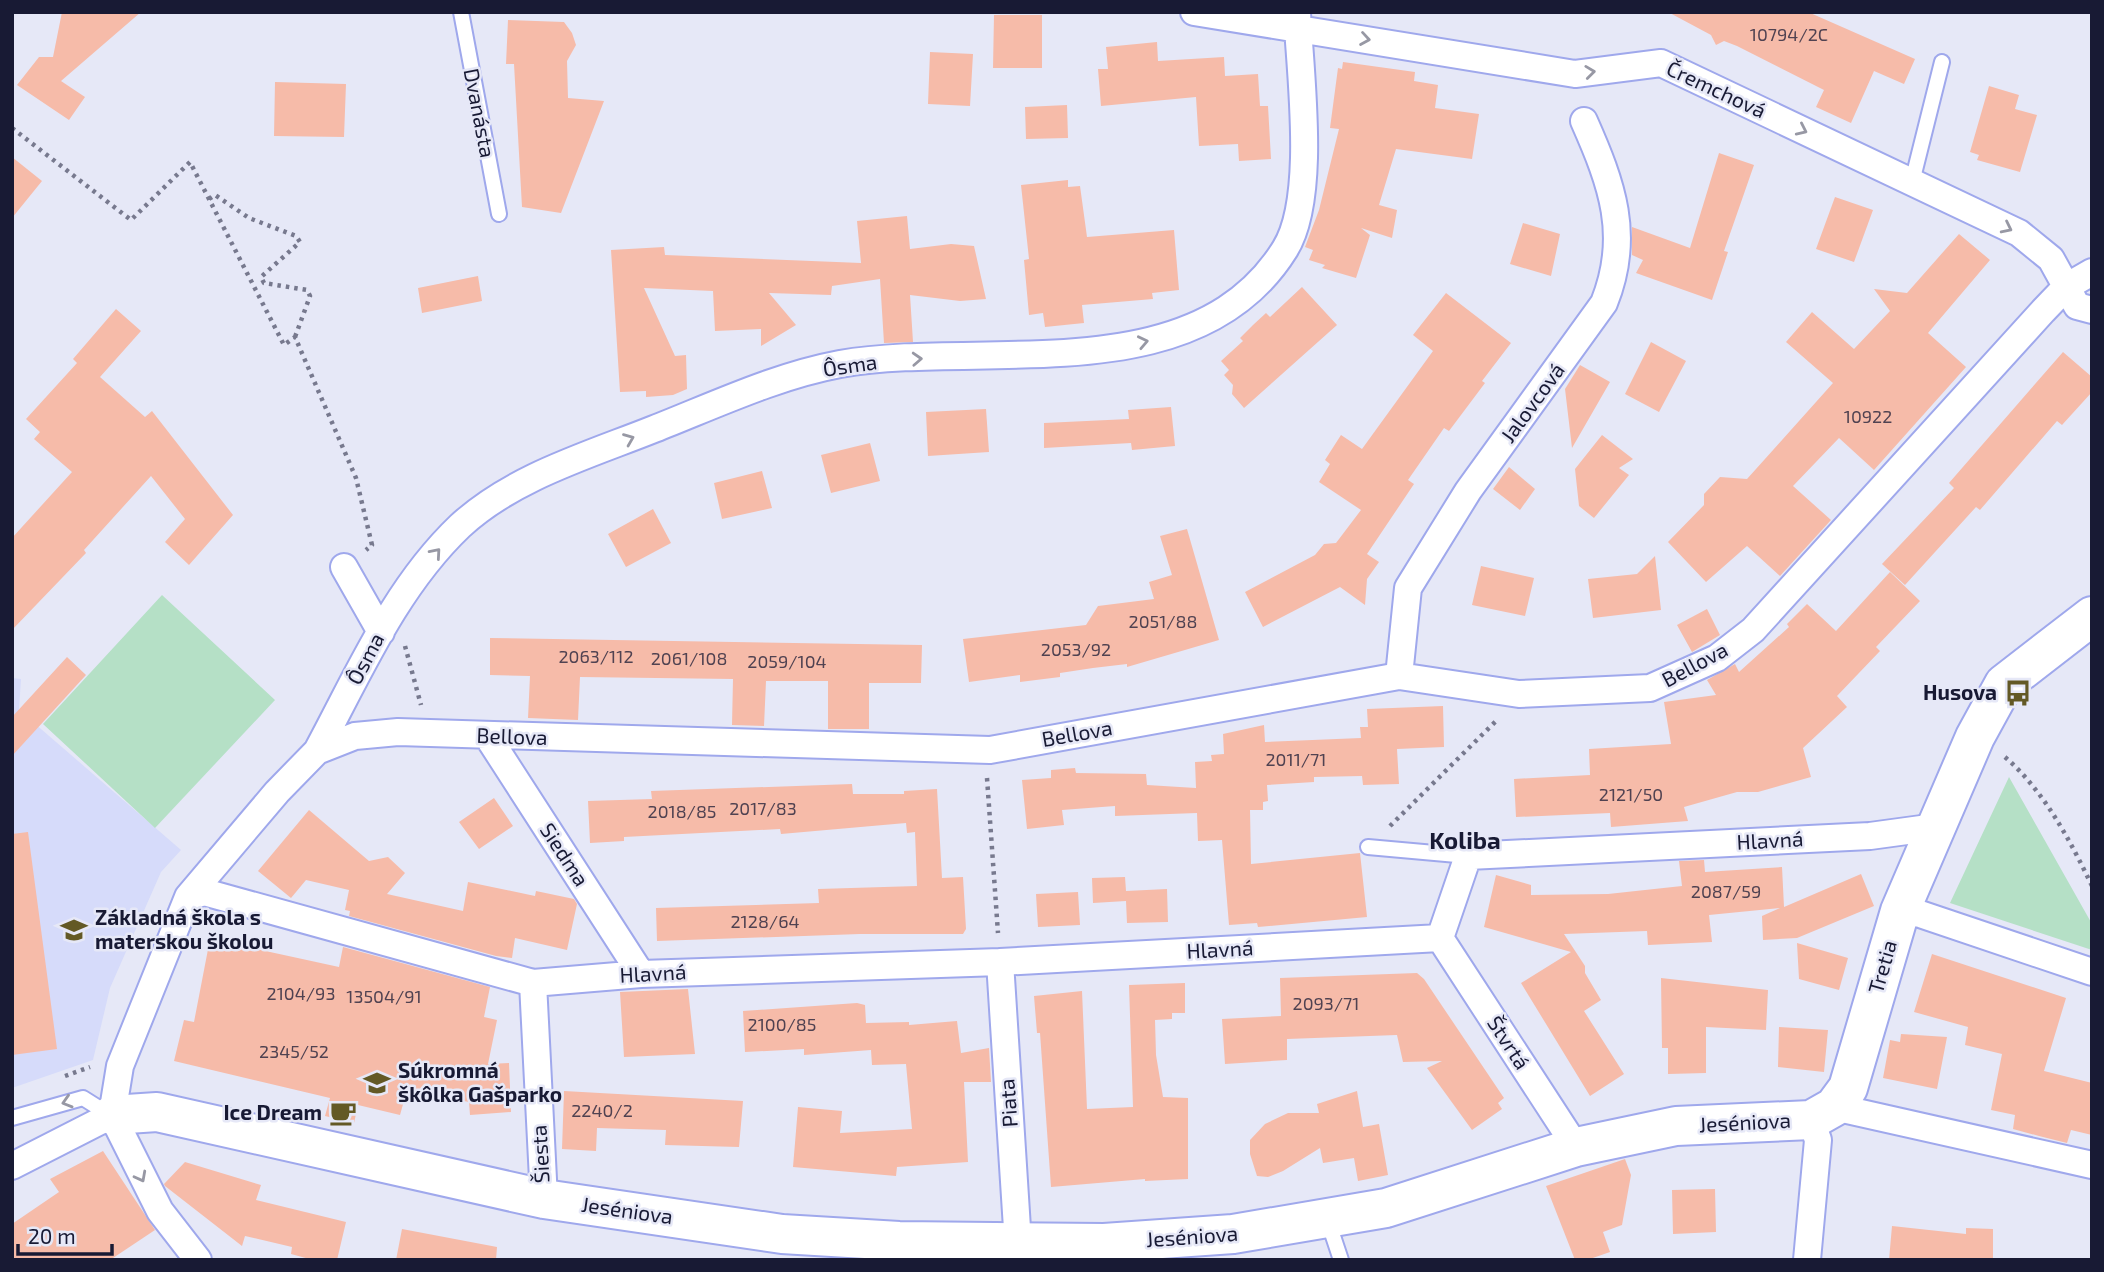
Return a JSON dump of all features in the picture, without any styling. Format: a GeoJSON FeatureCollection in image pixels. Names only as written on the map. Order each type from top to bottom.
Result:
{"type":"FeatureCollection","features":[{"type":"Feature","properties":{"kind":"street","name":"Čremchová"},"geometry":{"type":"LineString","coordinates":[[1194,12],[1297,21],[1575,74],[1661,63],[2019,233],[2050,259],[2077,306],[2092,310]]}},
{"type":"Feature","properties":{"kind":"street","name":"Ôsma"},"geometry":{"type":"LineString","coordinates":[[317,751],[394,607],[432,556],[461,525],[516,487],[790,376],[843,364],[1125,346],[1173,335],[1214,318],[1256,284],[1286,248],[1297,217],[1303,131],[1297,21]]}},
{"type":"Feature","properties":{"kind":"street","name":"Jalovcová"},"geometry":{"type":"LineString","coordinates":[[1399,677],[1408,588],[1468,491],[1604,303],[1613,281],[1617,213],[1605,169],[1584,121]]}},
{"type":"Feature","properties":{"kind":"street","name":"Bellova"},"geometry":{"type":"LineString","coordinates":[[112,1115],[120,1066],[188,897],[277,792],[317,751],[355,736],[376,733],[985,750],[1399,677],[1519,694],[1650,688],[1717,658],[1753,630],[2066,287],[2092,272]]}},
{"type":"Feature","properties":{"kind":"street"},"geometry":{"type":"LineString","coordinates":[[344,568],[381,632]]}},
{"type":"Feature","properties":{"kind":"street"},"geometry":{"type":"LineString","coordinates":[[1936,827],[1971,745],[2004,684],[2092,616]]}},
{"type":"Feature","properties":{"kind":"street","name":"Siedma"},"geometry":{"type":"LineString","coordinates":[[488,737],[641,974]]}},
{"type":"Feature","properties":{"kind":"street","name":"Hlavná"},"geometry":{"type":"LineString","coordinates":[[1468,856],[1870,836],[1936,827]]}},
{"type":"Feature","properties":{"kind":"street","name":"Tretia"},"geometry":{"type":"LineString","coordinates":[[1822,1113],[1848,1088],[1899,911],[1936,827]]}},
{"type":"Feature","properties":{"kind":"street"},"geometry":{"type":"LineString","coordinates":[[1440,938],[1468,856]]}},
{"type":"Feature","properties":{"kind":"street","name":"Hlavná"},"geometry":{"type":"LineString","coordinates":[[188,897],[204,892],[533,983],[641,974],[1000,962],[1440,938]]}},
{"type":"Feature","properties":{"kind":"street"},"geometry":{"type":"LineString","coordinates":[[1899,911],[1920,914],[2092,972]]}},
{"type":"Feature","properties":{"kind":"street","name":"Štvrtá"},"geometry":{"type":"LineString","coordinates":[[1440,938],[1576,1147]]}},
{"type":"Feature","properties":{"kind":"street","name":"Piata"},"geometry":{"type":"LineString","coordinates":[[995,1249],[1000,962]]}},
{"type":"Feature","properties":{"kind":"street","name":"Šiesta"},"geometry":{"type":"LineString","coordinates":[[533,983],[544,1199]]}},
{"type":"Feature","properties":{"kind":"street","name":"Jeséniova"},"geometry":{"type":"LineString","coordinates":[[112,1115],[157,1112],[544,1199],[782,1234],[995,1249],[1233,1234],[1327,1219],[1386,1208],[1576,1147],[1676,1126],[1822,1113],[2092,1165]]}},
{"type":"Feature","properties":{"kind":"street"},"geometry":{"type":"LineString","coordinates":[[1807,1260],[1822,1113]]}},
{"type":"Feature","properties":{"kind":"street"},"geometry":{"type":"LineString","coordinates":[[12,1166],[112,1115],[160,1211],[198,1260]]}},
{"type":"Feature","properties":{"kind":"lane","name":"Dvanásta"},"geometry":{"type":"LineString","coordinates":[[461,12],[499,214]]}},
{"type":"Feature","properties":{"kind":"lane"},"geometry":{"type":"LineString","coordinates":[[1912,181],[1942,62]]}},
{"type":"Feature","properties":{"kind":"lane"},"geometry":{"type":"LineString","coordinates":[[1368,847],[1468,856]]}},
{"type":"Feature","properties":{"kind":"lane"},"geometry":{"type":"LineString","coordinates":[[12,1118],[83,1098],[112,1115]]}},
{"type":"Feature","properties":{"kind":"lane"},"geometry":{"type":"LineString","coordinates":[[1327,1219],[1340,1260]]}},
{"type":"Feature","properties":{"kind":"path"},"geometry":{"type":"LineString","coordinates":[[12,128],[131,220],[191,162],[209,199],[284,345],[295,337],[310,296],[307,290],[263,280],[254,286]]}},
{"type":"Feature","properties":{"kind":"path"},"geometry":{"type":"LineString","coordinates":[[209,199],[215,195],[249,218],[296,236],[300,242],[261,276],[263,280]]}},
{"type":"Feature","properties":{"kind":"path"},"geometry":{"type":"LineString","coordinates":[[295,337],[356,478],[372,545],[344,568]]}},
{"type":"Feature","properties":{"kind":"path"},"geometry":{"type":"LineString","coordinates":[[394,607],[427,733]]}},
{"type":"Feature","properties":{"kind":"path"},"geometry":{"type":"LineString","coordinates":[[1368,847],[1519,694]]}},
{"type":"Feature","properties":{"kind":"path"},"geometry":{"type":"LineString","coordinates":[[985,750],[1000,962]]}},
{"type":"Feature","properties":{"kind":"path"},"geometry":{"type":"LineString","coordinates":[[2022,772],[2070,840],[2092,886]]}},
{"type":"Feature","properties":{"kind":"shaded area","name":"Základná škola s materskou školou"},"geometry":{"type":"Polygon","coordinates":[[[12,678],[21,679],[19,710],[181,850],[161,872],[110,988],[93,1060],[12,1088],[12,678]]]}},
{"type":"Feature","properties":{"kind":"green space"},"geometry":{"type":"Polygon","coordinates":[[[162,595],[275,700],[155,828],[43,724],[162,595]]]}},
{"type":"Feature","properties":{"kind":"green space"},"geometry":{"type":"Polygon","coordinates":[[[2009,777],[2092,924],[2092,950],[1950,903],[2009,777]]]}},
{"type":"Feature","properties":{"kind":"building"},"geometry":{"type":"Polygon","coordinates":[[[62,12],[141,12],[61,81],[85,97],[69,120],[17,85],[39,57],[53,57],[62,12]]]}},
{"type":"Feature","properties":{"kind":"building"},"geometry":{"type":"Polygon","coordinates":[[[1668,12],[1808,12],[1915,59],[1904,84],[1874,71],[1851,123],[1816,107],[1824,90],[1737,46],[1724,41],[1716,45],[1711,35],[1668,12]]]}},
{"type":"Feature","properties":{"kind":"building"},"geometry":{"type":"Polygon","coordinates":[[[994,15],[1042,15],[1042,68],[993,68],[994,15]]]}},
{"type":"Feature","properties":{"kind":"building"},"geometry":{"type":"Polygon","coordinates":[[[508,20],[564,22],[576,45],[567,61],[568,98],[604,101],[561,213],[522,207],[514,64],[506,64],[508,20]]]}},
{"type":"Feature","properties":{"kind":"building"},"geometry":{"type":"Polygon","coordinates":[[[1157,42],[1158,61],[1224,57],[1225,76],[1258,74],[1260,106],[1268,106],[1271,159],[1239,161],[1238,144],[1199,146],[1196,97],[1101,106],[1098,69],[1108,69],[1106,47],[1157,42]]]}},
{"type":"Feature","properties":{"kind":"building"},"geometry":{"type":"Polygon","coordinates":[[[930,52],[973,54],[970,106],[928,104],[930,52]]]}},
{"type":"Feature","properties":{"kind":"building"},"geometry":{"type":"Polygon","coordinates":[[[1343,62],[1415,72],[1414,81],[1438,85],[1435,108],[1479,114],[1472,159],[1396,149],[1379,205],[1397,210],[1392,238],[1361,228],[1370,235],[1356,278],[1322,268],[1325,265],[1309,260],[1313,250],[1305,247],[1319,210],[1339,129],[1330,128],[1338,68],[1342,69],[1343,62]]]}},
{"type":"Feature","properties":{"kind":"building"},"geometry":{"type":"Polygon","coordinates":[[[275,82],[346,84],[344,137],[274,136],[275,82]]]}},
{"type":"Feature","properties":{"kind":"building"},"geometry":{"type":"Polygon","coordinates":[[[1989,86],[2019,95],[2015,109],[2037,115],[2020,172],[1977,160],[1979,155],[1970,152],[1989,86]]]}},
{"type":"Feature","properties":{"kind":"building"},"geometry":{"type":"Polygon","coordinates":[[[1067,105],[1068,138],[1026,139],[1025,107],[1067,105]]]}},
{"type":"Feature","properties":{"kind":"building"},"geometry":{"type":"Polygon","coordinates":[[[1719,153],[1754,165],[1724,251],[1728,252],[1712,300],[1636,273],[1643,260],[1632,255],[1632,227],[1690,248],[1719,153]]]}},
{"type":"Feature","properties":{"kind":"building"},"geometry":{"type":"Polygon","coordinates":[[[12,157],[42,181],[12,218],[12,157]]]}},
{"type":"Feature","properties":{"kind":"building"},"geometry":{"type":"Polygon","coordinates":[[[1068,180],[1068,187],[1080,186],[1087,237],[1174,230],[1179,290],[1152,293],[1153,299],[1082,305],[1084,323],[1045,327],[1043,313],[1029,315],[1024,260],[1029,259],[1021,185],[1068,180]]]}},
{"type":"Feature","properties":{"kind":"building"},"geometry":{"type":"Polygon","coordinates":[[[1835,197],[1873,210],[1854,262],[1816,249],[1835,197]]]}},
{"type":"Feature","properties":{"kind":"building"},"geometry":{"type":"Polygon","coordinates":[[[907,216],[910,249],[951,244],[974,246],[986,299],[960,301],[910,295],[913,342],[884,343],[880,279],[832,286],[831,295],[769,293],[796,325],[761,346],[761,329],[715,331],[713,291],[644,288],[675,356],[686,355],[687,389],[673,395],[646,397],[646,391],[620,392],[611,250],[664,247],[665,255],[861,263],[857,221],[907,216]]]}},
{"type":"Feature","properties":{"kind":"building"},"geometry":{"type":"Polygon","coordinates":[[[1523,223],[1560,234],[1551,276],[1510,264],[1523,223]]]}},
{"type":"Feature","properties":{"kind":"building"},"geometry":{"type":"Polygon","coordinates":[[[1959,234],[1990,260],[1928,333],[1966,367],[1874,470],[1839,438],[1793,486],[1831,520],[1780,576],[1747,546],[1706,582],[1668,542],[1704,505],[1704,494],[1720,477],[1747,479],[1833,383],[1786,342],[1812,312],[1854,349],[1890,311],[1874,289],[1907,293],[1959,234]]]}},
{"type":"Feature","properties":{"kind":"building"},"geometry":{"type":"Polygon","coordinates":[[[478,276],[482,301],[422,313],[418,288],[478,276]]]}},
{"type":"Feature","properties":{"kind":"building"},"geometry":{"type":"Polygon","coordinates":[[[1302,287],[1337,325],[1244,408],[1232,394],[1233,385],[1224,375],[1229,370],[1221,361],[1243,341],[1240,338],[1266,313],[1270,317],[1302,287]]]}},
{"type":"Feature","properties":{"kind":"building"},"geometry":{"type":"Polygon","coordinates":[[[1446,293],[1511,343],[1449,431],[1444,428],[1408,480],[1414,484],[1367,554],[1379,562],[1367,579],[1365,605],[1340,587],[1263,627],[1245,592],[1315,555],[1324,544],[1336,543],[1361,510],[1319,482],[1330,464],[1325,460],[1341,435],[1362,449],[1433,351],[1413,335],[1446,293]]]}},
{"type":"Feature","properties":{"kind":"building"},"geometry":{"type":"Polygon","coordinates":[[[116,309],[141,331],[100,377],[145,417],[152,411],[233,515],[189,565],[165,542],[185,519],[151,476],[84,550],[86,553],[12,630],[12,538],[72,472],[34,439],[40,432],[26,419],[77,363],[73,359],[116,309]]]}},
{"type":"Feature","properties":{"kind":"building"},"geometry":{"type":"Polygon","coordinates":[[[1651,342],[1686,361],[1659,412],[1625,394],[1651,342]]]}},
{"type":"Feature","properties":{"kind":"building"},"geometry":{"type":"Polygon","coordinates":[[[2063,352],[2092,377],[2092,392],[2062,425],[2057,421],[1980,510],[1976,507],[1905,585],[1882,564],[1954,488],[1949,483],[2063,352]]]}},
{"type":"Feature","properties":{"kind":"building"},"geometry":{"type":"Polygon","coordinates":[[[1580,365],[1610,382],[1572,448],[1565,389],[1580,365]]]}},
{"type":"Feature","properties":{"kind":"building"},"geometry":{"type":"Polygon","coordinates":[[[1171,407],[1175,446],[1132,450],[1131,443],[1044,448],[1044,423],[1129,419],[1128,410],[1171,407]]]}},
{"type":"Feature","properties":{"kind":"building"},"geometry":{"type":"Polygon","coordinates":[[[986,409],[989,452],[928,456],[926,412],[986,409]]]}},
{"type":"Feature","properties":{"kind":"building"},"geometry":{"type":"Polygon","coordinates":[[[1602,435],[1633,459],[1619,468],[1629,475],[1594,518],[1579,506],[1575,469],[1602,435]]]}},
{"type":"Feature","properties":{"kind":"building"},"geometry":{"type":"Polygon","coordinates":[[[870,443],[880,481],[831,493],[821,455],[870,443]]]}},
{"type":"Feature","properties":{"kind":"building"},"geometry":{"type":"Polygon","coordinates":[[[1509,467],[1535,489],[1520,510],[1493,489],[1509,467]]]}},
{"type":"Feature","properties":{"kind":"building"},"geometry":{"type":"Polygon","coordinates":[[[762,471],[772,508],[722,519],[714,483],[762,471]]]}},
{"type":"Feature","properties":{"kind":"building"},"geometry":{"type":"Polygon","coordinates":[[[653,509],[671,543],[626,567],[608,534],[653,509]]]}},
{"type":"Feature","properties":{"kind":"building"},"geometry":{"type":"Polygon","coordinates":[[[1187,529],[1219,640],[1127,667],[1127,664],[1093,668],[1060,673],[1060,677],[1020,682],[1020,675],[969,682],[963,639],[1086,625],[1098,606],[1154,599],[1149,582],[1172,575],[1160,536],[1187,529]]]}},
{"type":"Feature","properties":{"kind":"building"},"geometry":{"type":"Polygon","coordinates":[[[1655,556],[1661,610],[1593,618],[1588,579],[1637,574],[1655,556]]]}},
{"type":"Feature","properties":{"kind":"building"},"geometry":{"type":"Polygon","coordinates":[[[1481,566],[1534,578],[1525,616],[1472,605],[1481,566]]]}},
{"type":"Feature","properties":{"kind":"building"},"geometry":{"type":"Polygon","coordinates":[[[1890,572],[1920,601],[1876,647],[1880,651],[1837,696],[1847,707],[1803,748],[1811,777],[1758,792],[1737,792],[1684,807],[1688,821],[1611,827],[1610,813],[1516,817],[1514,779],[1590,775],[1589,749],[1671,744],[1664,702],[1716,695],[1707,680],[1735,664],[1739,672],[1789,627],[1787,624],[1807,604],[1836,631],[1890,572]]]}},
{"type":"Feature","properties":{"kind":"building"},"geometry":{"type":"Polygon","coordinates":[[[1707,609],[1720,635],[1692,652],[1677,625],[1707,609]]]}},
{"type":"Feature","properties":{"kind":"building"},"geometry":{"type":"Polygon","coordinates":[[[490,638],[922,645],[921,683],[869,683],[869,729],[828,729],[828,681],[766,681],[764,726],[732,725],[733,679],[580,677],[578,720],[528,718],[530,676],[490,675],[490,638]]]}},
{"type":"Feature","properties":{"kind":"building"},"geometry":{"type":"Polygon","coordinates":[[[67,657],[86,675],[12,756],[12,717],[67,657]]]}},
{"type":"Feature","properties":{"kind":"building"},"geometry":{"type":"Polygon","coordinates":[[[1443,706],[1444,747],[1397,749],[1399,784],[1363,785],[1362,776],[1314,777],[1314,782],[1267,785],[1268,801],[1263,802],[1263,810],[1250,810],[1251,864],[1360,853],[1367,917],[1258,927],[1257,923],[1229,925],[1222,840],[1198,841],[1197,813],[1115,816],[1115,806],[1062,810],[1064,825],[1027,829],[1022,780],[1051,778],[1051,770],[1075,768],[1076,773],[1146,774],[1147,785],[1196,788],[1195,762],[1212,761],[1211,755],[1224,754],[1223,734],[1264,725],[1265,742],[1361,738],[1360,727],[1368,727],[1367,709],[1443,706]]]}},
{"type":"Feature","properties":{"kind":"building"},"geometry":{"type":"Polygon","coordinates":[[[852,784],[853,794],[904,794],[904,791],[937,789],[942,878],[963,877],[966,929],[963,934],[860,934],[657,941],[656,908],[819,903],[818,889],[917,886],[915,832],[907,833],[906,823],[781,834],[780,829],[624,837],[624,841],[590,843],[588,801],[652,799],[651,791],[852,784]]]}},
{"type":"Feature","properties":{"kind":"building"},"geometry":{"type":"Polygon","coordinates":[[[494,798],[513,826],[479,849],[459,822],[494,798]]]}},
{"type":"Feature","properties":{"kind":"building"},"geometry":{"type":"Polygon","coordinates":[[[309,810],[369,861],[388,857],[405,873],[387,894],[463,911],[468,882],[535,896],[536,891],[574,899],[577,904],[567,950],[515,938],[512,958],[496,956],[349,916],[350,911],[345,910],[349,890],[306,880],[291,898],[258,871],[309,810]]]}},
{"type":"Feature","properties":{"kind":"building"},"geometry":{"type":"Polygon","coordinates":[[[28,832],[57,1049],[12,1055],[12,834],[28,832]]]}},
{"type":"Feature","properties":{"kind":"building"},"geometry":{"type":"Polygon","coordinates":[[[1704,860],[1705,872],[1782,867],[1784,907],[1861,874],[1874,906],[1797,938],[1763,940],[1762,916],[1780,908],[1709,915],[1712,942],[1648,945],[1647,931],[1564,934],[1585,966],[1585,973],[1601,1000],[1584,1011],[1624,1074],[1590,1096],[1521,983],[1571,952],[1484,927],[1496,875],[1531,885],[1531,895],[1608,894],[1682,886],[1679,861],[1704,860]]]}},
{"type":"Feature","properties":{"kind":"building"},"geometry":{"type":"Polygon","coordinates":[[[1125,877],[1126,891],[1167,889],[1168,922],[1127,923],[1126,901],[1093,903],[1092,878],[1125,877]]]}},
{"type":"Feature","properties":{"kind":"building"},"geometry":{"type":"Polygon","coordinates":[[[1078,892],[1080,925],[1038,927],[1036,894],[1078,892]]]}},
{"type":"Feature","properties":{"kind":"building"},"geometry":{"type":"Polygon","coordinates":[[[210,939],[339,967],[343,947],[490,987],[484,1017],[497,1020],[488,1064],[509,1063],[511,1112],[470,1115],[469,1102],[407,1090],[400,1115],[358,1105],[354,1123],[325,1116],[330,1098],[174,1061],[184,1020],[194,1022],[210,939]]]}},
{"type":"Feature","properties":{"kind":"building"},"geometry":{"type":"Polygon","coordinates":[[[1797,943],[1848,958],[1839,990],[1799,979],[1797,943]]]}},
{"type":"Feature","properties":{"kind":"building"},"geometry":{"type":"Polygon","coordinates":[[[1932,954],[2066,998],[2044,1071],[2092,1083],[2092,1135],[2071,1130],[2067,1143],[2013,1129],[2015,1115],[1991,1110],[2002,1054],[1965,1045],[1968,1027],[1914,1012],[1932,954]]]}},
{"type":"Feature","properties":{"kind":"building"},"geometry":{"type":"Polygon","coordinates":[[[1417,973],[1424,979],[1504,1098],[1498,1103],[1502,1109],[1472,1130],[1427,1068],[1442,1061],[1403,1062],[1397,1035],[1287,1039],[1287,1060],[1225,1064],[1222,1019],[1281,1016],[1280,978],[1417,973]]]}},
{"type":"Feature","properties":{"kind":"building"},"geometry":{"type":"Polygon","coordinates":[[[1661,978],[1768,990],[1766,1030],[1706,1027],[1706,1073],[1668,1074],[1668,1048],[1662,1048],[1661,978]]]}},
{"type":"Feature","properties":{"kind":"building"},"geometry":{"type":"Polygon","coordinates":[[[1185,983],[1185,1013],[1172,1013],[1172,1019],[1155,1020],[1156,1055],[1163,1097],[1188,1098],[1188,1179],[1145,1179],[1051,1187],[1040,1033],[1037,1033],[1034,996],[1082,991],[1087,1109],[1133,1107],[1129,985],[1185,983]]]}},
{"type":"Feature","properties":{"kind":"building"},"geometry":{"type":"Polygon","coordinates":[[[688,989],[695,1054],[624,1057],[620,992],[688,989]]]}},
{"type":"Feature","properties":{"kind":"building"},"geometry":{"type":"Polygon","coordinates":[[[857,1003],[865,1005],[866,1023],[909,1022],[909,1025],[957,1021],[961,1053],[989,1048],[991,1082],[964,1082],[968,1162],[897,1167],[896,1176],[793,1167],[798,1107],[842,1111],[840,1133],[912,1129],[906,1064],[872,1065],[871,1050],[804,1055],[804,1049],[745,1052],[743,1011],[857,1003]]]}},
{"type":"Feature","properties":{"kind":"building"},"geometry":{"type":"Polygon","coordinates":[[[1779,1027],[1828,1030],[1824,1072],[1778,1067],[1779,1027]]]}},
{"type":"Feature","properties":{"kind":"building"},"geometry":{"type":"Polygon","coordinates":[[[1901,1034],[1947,1037],[1937,1089],[1883,1078],[1890,1040],[1900,1042],[1901,1034]]]}},
{"type":"Feature","properties":{"kind":"building"},"geometry":{"type":"Polygon","coordinates":[[[564,1091],[743,1101],[739,1147],[665,1145],[666,1130],[597,1128],[596,1151],[562,1149],[564,1091]]]}},
{"type":"Feature","properties":{"kind":"building"},"geometry":{"type":"Polygon","coordinates":[[[1357,1091],[1363,1127],[1379,1124],[1388,1175],[1358,1181],[1354,1158],[1323,1163],[1320,1148],[1283,1171],[1268,1177],[1257,1176],[1250,1154],[1250,1140],[1265,1124],[1288,1113],[1319,1113],[1317,1104],[1357,1091]]]}},
{"type":"Feature","properties":{"kind":"building"},"geometry":{"type":"Polygon","coordinates":[[[103,1151],[155,1230],[110,1260],[12,1260],[12,1224],[59,1192],[50,1179],[103,1151]]]}},
{"type":"Feature","properties":{"kind":"building"},"geometry":{"type":"Polygon","coordinates":[[[1625,1159],[1631,1175],[1622,1225],[1603,1232],[1610,1252],[1587,1260],[1575,1260],[1546,1186],[1625,1159]]]}},
{"type":"Feature","properties":{"kind":"building"},"geometry":{"type":"Polygon","coordinates":[[[185,1162],[261,1185],[256,1200],[346,1222],[337,1260],[313,1260],[291,1254],[292,1247],[245,1236],[242,1246],[165,1186],[185,1162]]]}},
{"type":"Feature","properties":{"kind":"building"},"geometry":{"type":"Polygon","coordinates":[[[1715,1189],[1716,1232],[1673,1234],[1672,1190],[1715,1189]]]}},
{"type":"Feature","properties":{"kind":"building"},"geometry":{"type":"Polygon","coordinates":[[[1892,1226],[1966,1234],[1966,1228],[1993,1229],[1993,1260],[1889,1260],[1892,1226]]]}},
{"type":"Feature","properties":{"kind":"building"},"geometry":{"type":"Polygon","coordinates":[[[402,1229],[497,1247],[496,1260],[396,1260],[402,1229]]]}},
{"type":"Feature","properties":{"kind":"place","name":"Husova"},"geometry":{"type":"Point","coordinates":[2018,693]}},
{"type":"Feature","properties":{"kind":"place","name":"Základná škola s materskou školou"},"geometry":{"type":"Point","coordinates":[74,930]}},
{"type":"Feature","properties":{"kind":"place","name":"Súkromná škôlka Gašparko"},"geometry":{"type":"Point","coordinates":[377,1083]}},
{"type":"Feature","properties":{"kind":"place","name":"Ice Dream"},"geometry":{"type":"Point","coordinates":[343,1113]}},
{"type":"Feature","properties":{"kind":"district","name":"Koliba"},"geometry":{"type":"Point","coordinates":[1465,841]}}]}
